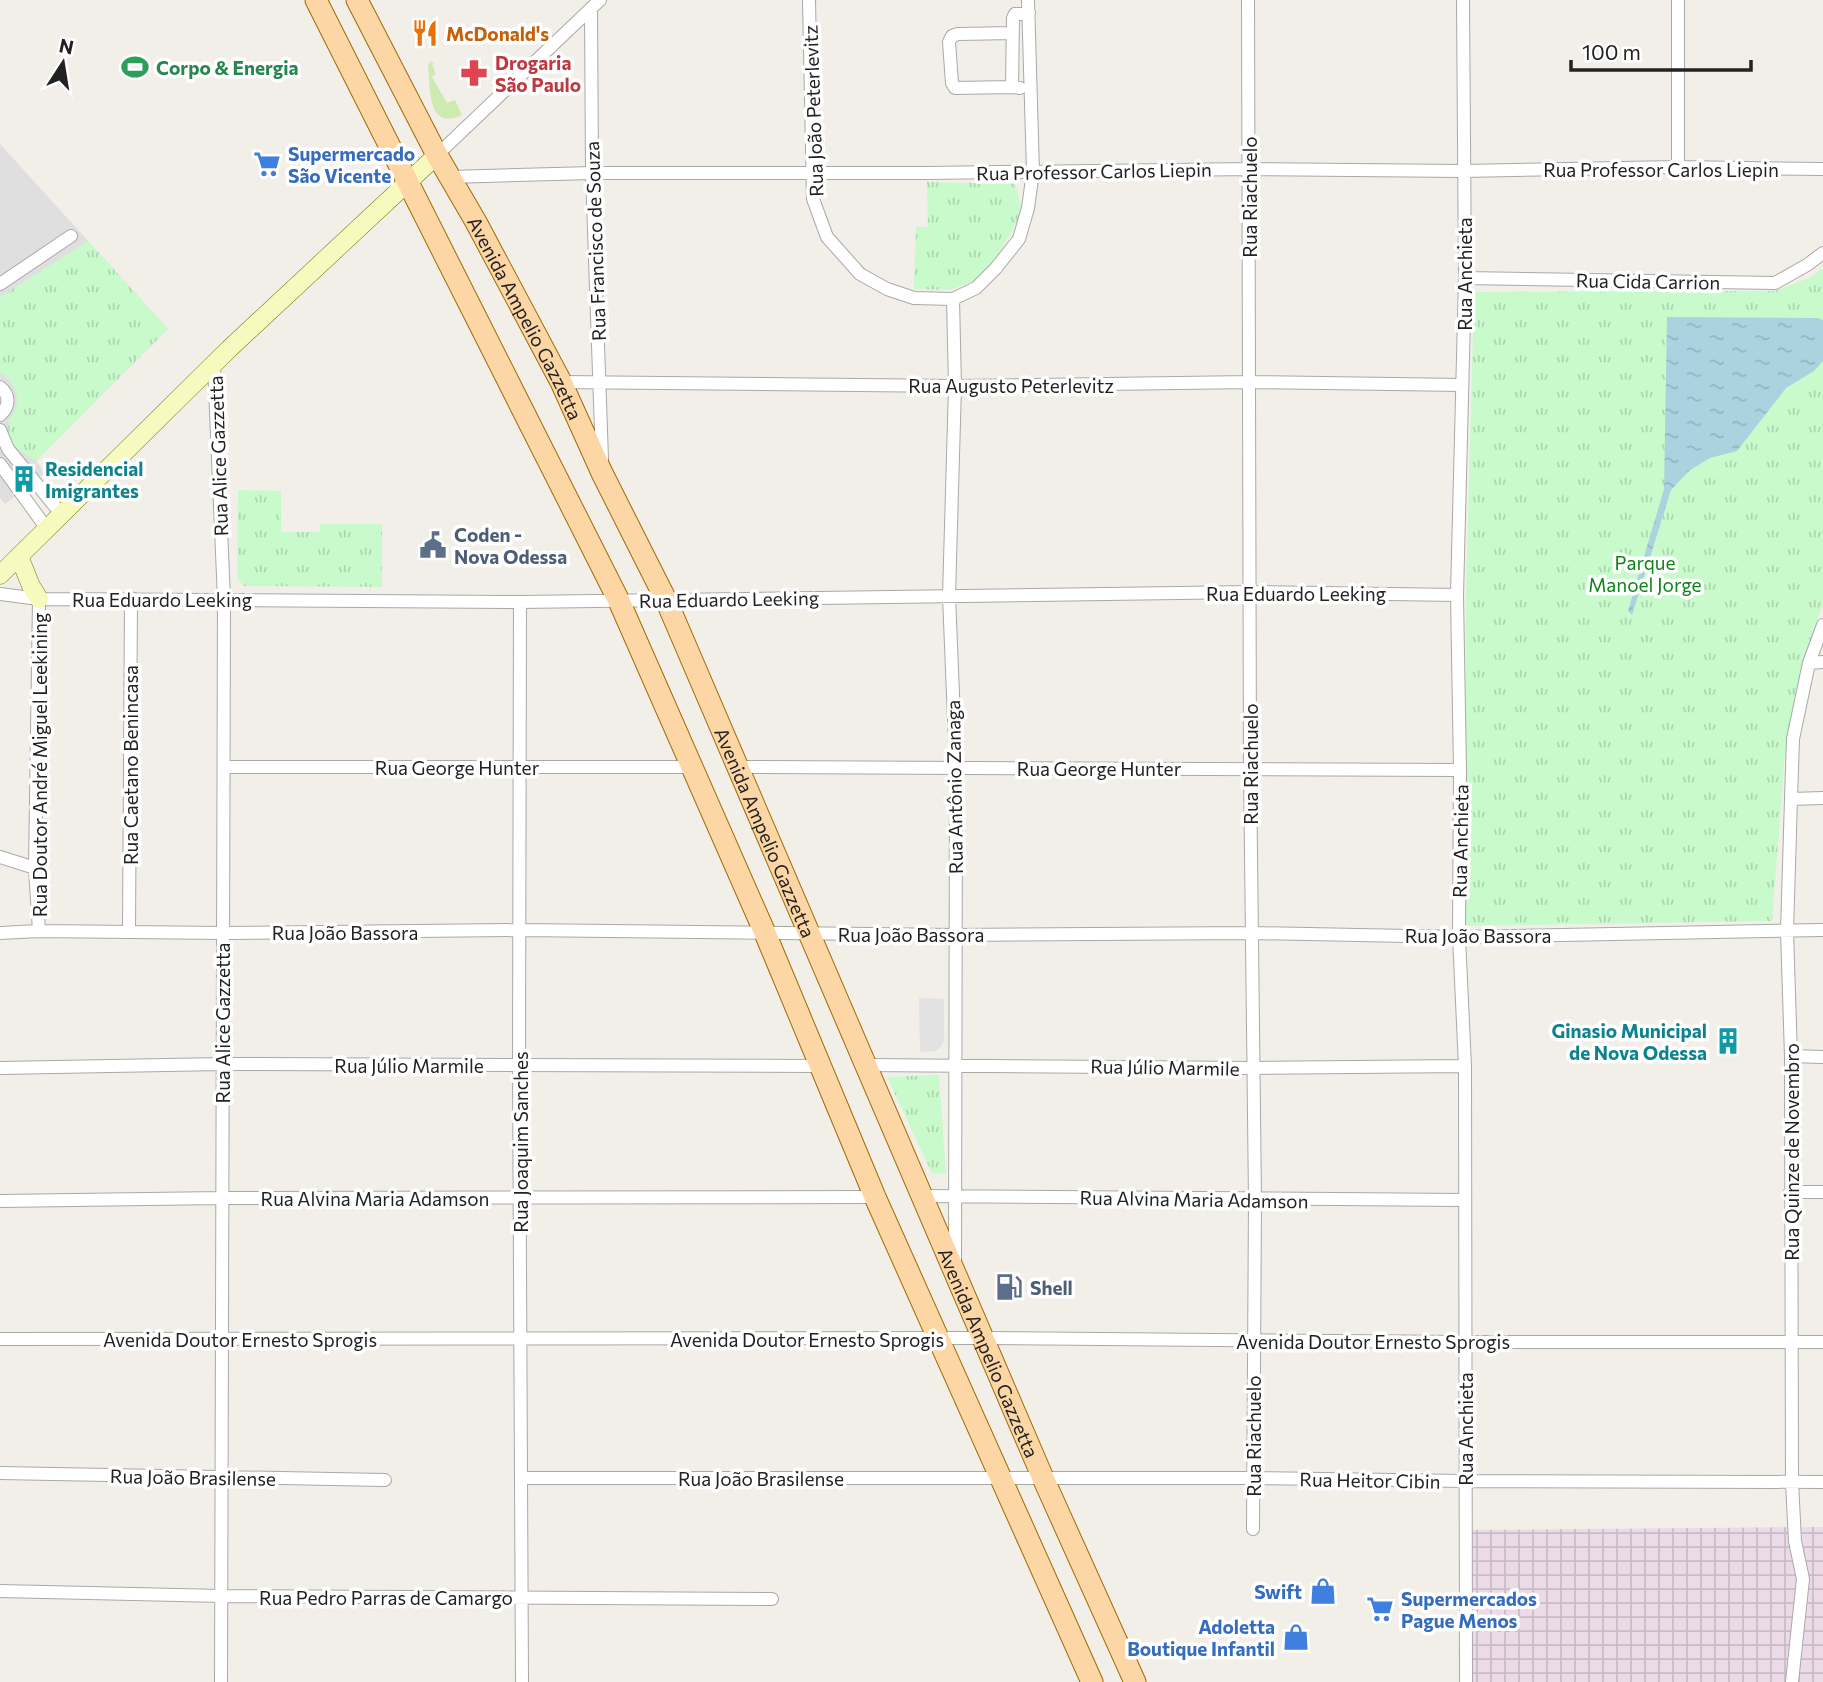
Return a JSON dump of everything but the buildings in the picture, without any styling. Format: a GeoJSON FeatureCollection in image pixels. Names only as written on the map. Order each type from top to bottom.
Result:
{"type":"FeatureCollection","features":[{"type":"Feature","properties":{"kind":"main road","name":"Avenida Ampelio Gazzetta"},"geometry":{"type":"LineString","coordinates":[[316,0],[619,601],[765,933],[875,1197],[1092,1682]]}},
{"type":"Feature","properties":{"kind":"main road","name":"Avenida Ampelio Gazzetta"},"geometry":{"type":"LineString","coordinates":[[357,0],[437,155],[476,222],[561,382],[602,473],[666,600],[955,1274],[1135,1682]]}},
{"type":"Feature","properties":{"kind":"main road"},"geometry":{"type":"LineString","coordinates":[[0,575],[214,365],[437,155]]}},
{"type":"Feature","properties":{"kind":"main road"},"geometry":{"type":"LineString","coordinates":[[19,556],[30,586],[39,599]]}},
{"type":"Feature","properties":{"kind":"street","name":"Rua João Peterlevitz"},"geometry":{"type":"LineString","coordinates":[[809,0],[813,199],[827,237],[860,274],[887,289],[914,298],[953,299]]}},
{"type":"Feature","properties":{"kind":"street","name":"Rua Riachuelo"},"geometry":{"type":"LineString","coordinates":[[1248,0],[1250,768],[1255,1200],[1253,1529]]}},
{"type":"Feature","properties":{"kind":"street","name":"Rua Anchieta"},"geometry":{"type":"LineString","coordinates":[[1463,0],[1465,278],[1457,595],[1459,937],[1465,1066],[1466,1682]]}},
{"type":"Feature","properties":{"kind":"street"},"geometry":{"type":"LineString","coordinates":[[1678,0],[1678,167]]}},
{"type":"Feature","properties":{"kind":"street"},"geometry":{"type":"LineString","coordinates":[[437,155],[595,4]]}},
{"type":"Feature","properties":{"kind":"street","name":"Rua Francisco de Souza"},"geometry":{"type":"LineString","coordinates":[[595,4],[592,173],[602,473]]}},
{"type":"Feature","properties":{"kind":"street"},"geometry":{"type":"LineString","coordinates":[[953,299],[975,288],[996,268],[1019,239],[1028,208],[1033,172],[1028,6],[1013,18],[1012,87]]}},
{"type":"Feature","properties":{"kind":"street"},"geometry":{"type":"LineString","coordinates":[[1013,33],[952,36],[949,42],[952,83],[955,88],[1031,88]]}},
{"type":"Feature","properties":{"kind":"street","name":"Rua Professor Carlos Liepin"},"geometry":{"type":"LineString","coordinates":[[450,177],[592,173],[1249,169],[1823,169]]}},
{"type":"Feature","properties":{"kind":"street"},"geometry":{"type":"LineString","coordinates":[[0,284],[71,236]]}},
{"type":"Feature","properties":{"kind":"street","name":"Rua Cida Carrion"},"geometry":{"type":"LineString","coordinates":[[1465,278],[1775,283],[1823,253]]}},
{"type":"Feature","properties":{"kind":"street","name":"Rua Antônio Zanaga"},"geometry":{"type":"LineString","coordinates":[[953,299],[955,386],[949,596],[956,768],[955,1274]]}},
{"type":"Feature","properties":{"kind":"street","name":"Rua Alice Gazzetta"},"geometry":{"type":"LineString","coordinates":[[214,365],[224,599],[221,1682]]}},
{"type":"Feature","properties":{"kind":"street","name":"Rua Augusto Peterlevitz"},"geometry":{"type":"LineString","coordinates":[[561,382],[955,386],[1250,382],[1462,385]]}},
{"type":"Feature","properties":{"kind":"street"},"geometry":{"type":"LineString","coordinates":[[0,387],[8,400],[7,407],[0,415]]}},
{"type":"Feature","properties":{"kind":"street"},"geometry":{"type":"LineString","coordinates":[[0,430],[8,449],[62,514]]}},
{"type":"Feature","properties":{"kind":"street"},"geometry":{"type":"LineString","coordinates":[[0,464],[47,529]]}},
{"type":"Feature","properties":{"kind":"street"},"geometry":{"type":"LineString","coordinates":[[27,500],[41,489]]}},
{"type":"Feature","properties":{"kind":"street","name":"Rua Eduardo Leeking"},"geometry":{"type":"LineString","coordinates":[[0,594],[39,599],[520,602],[1250,592],[1457,595]]}},
{"type":"Feature","properties":{"kind":"street","name":"Rua Caetano Benincasa"},"geometry":{"type":"LineString","coordinates":[[129,932],[131,598]]}},
{"type":"Feature","properties":{"kind":"street","name":"Rua Doutor André Miguel Leekining"},"geometry":{"type":"LineString","coordinates":[[39,599],[34,868],[39,931]]}},
{"type":"Feature","properties":{"kind":"street","name":"Rua Joaquim Sanches"},"geometry":{"type":"LineString","coordinates":[[520,602],[522,1682]]}},
{"type":"Feature","properties":{"kind":"street","name":"Rua Quinze de Novembro"},"geometry":{"type":"LineString","coordinates":[[1792,1682],[1803,1579],[1795,1541],[1792,1482],[1791,1056],[1787,931],[1790,799],[1793,739],[1809,663],[1823,625]]}},
{"type":"Feature","properties":{"kind":"street"},"geometry":{"type":"LineString","coordinates":[[1809,663],[1823,663]]}},
{"type":"Feature","properties":{"kind":"street","name":"Rua George Hunter"},"geometry":{"type":"LineString","coordinates":[[224,766],[691,767]]}},
{"type":"Feature","properties":{"kind":"street","name":"Rua George Hunter"},"geometry":{"type":"LineString","coordinates":[[738,767],[1460,770]]}},
{"type":"Feature","properties":{"kind":"street"},"geometry":{"type":"LineString","coordinates":[[1790,799],[1823,798]]}},
{"type":"Feature","properties":{"kind":"street"},"geometry":{"type":"LineString","coordinates":[[0,857],[34,868]]}},
{"type":"Feature","properties":{"kind":"street","name":"Rua João Bassora"},"geometry":{"type":"LineString","coordinates":[[0,933],[521,930],[954,935],[1252,933],[1459,937],[1823,930]]}},
{"type":"Feature","properties":{"kind":"street"},"geometry":{"type":"LineString","coordinates":[[1791,1056],[1823,1057]]}},
{"type":"Feature","properties":{"kind":"street","name":"Rua Júlio Marmile"},"geometry":{"type":"LineString","coordinates":[[0,1068],[222,1064],[819,1066]]}},
{"type":"Feature","properties":{"kind":"street","name":"Rua Júlio Marmile"},"geometry":{"type":"LineString","coordinates":[[866,1065],[1253,1068],[1465,1066]]}},
{"type":"Feature","properties":{"kind":"street"},"geometry":{"type":"LineString","coordinates":[[1790,1192],[1823,1192]]}},
{"type":"Feature","properties":{"kind":"street","name":"Rua Alvina Maria Adamson"},"geometry":{"type":"LineString","coordinates":[[923,1196],[1464,1200]]}},
{"type":"Feature","properties":{"kind":"street","name":"Rua Alvina Maria Adamson"},"geometry":{"type":"LineString","coordinates":[[0,1201],[875,1197]]}},
{"type":"Feature","properties":{"kind":"street","name":"Avenida Doutor Ernesto Sprogis"},"geometry":{"type":"LineString","coordinates":[[0,1339],[984,1338],[1823,1342]]}},
{"type":"Feature","properties":{"kind":"street","name":"Rua João Brasilense"},"geometry":{"type":"LineString","coordinates":[[0,1474],[385,1479]]}},
{"type":"Feature","properties":{"kind":"street","name":"Rua João Brasilense"},"geometry":{"type":"LineString","coordinates":[[522,1478],[1044,1478]]}},
{"type":"Feature","properties":{"kind":"street","name":"Rua Heitor Cibin"},"geometry":{"type":"LineString","coordinates":[[1044,1478],[1823,1482]]}},
{"type":"Feature","properties":{"kind":"street","name":"Rua Pedro Parras de Camargo"},"geometry":{"type":"LineString","coordinates":[[0,1591],[222,1596],[772,1599]]}},
{"type":"Feature","properties":{"kind":"shaded area"},"geometry":{"type":"Polygon","coordinates":[[[0,144],[168,329],[36,461],[45,473],[5,504],[0,498],[0,144]]]}},
{"type":"Feature","properties":{"kind":"shaded area"},"geometry":{"type":"Polygon","coordinates":[[[919,998],[944,999],[944,1041],[935,1051],[920,1052],[919,998]]]}},
{"type":"Feature","properties":{"kind":"shaded area"},"geometry":{"type":"Polygon","coordinates":[[[1823,1527],[1823,1682],[1459,1682],[1459,1530],[1823,1527]]]}},
{"type":"Feature","properties":{"kind":"green space"},"geometry":{"type":"Polygon","coordinates":[[[431,61],[436,74],[432,77],[447,103],[455,100],[462,115],[450,118],[436,113],[431,96],[428,65],[431,61]]]}},
{"type":"Feature","properties":{"kind":"green space"},"geometry":{"type":"Polygon","coordinates":[[[927,182],[1015,184],[1022,209],[992,264],[973,281],[951,290],[914,289],[916,227],[928,227],[927,182]]]}},
{"type":"Feature","properties":{"kind":"green space"},"geometry":{"type":"Polygon","coordinates":[[[88,241],[168,329],[36,461],[19,449],[9,435],[9,420],[17,401],[15,388],[0,373],[0,297],[88,241]]]}},
{"type":"Feature","properties":{"kind":"green space","name":"Parque Manoel Jorge"},"geometry":{"type":"Polygon","coordinates":[[[1823,268],[1823,604],[1804,657],[1786,741],[1772,921],[1465,926],[1466,592],[1474,292],[1775,291],[1809,278],[1823,268]]]}},
{"type":"Feature","properties":{"kind":"green space"},"geometry":{"type":"Polygon","coordinates":[[[238,490],[281,491],[281,532],[320,532],[320,524],[382,524],[382,587],[244,586],[237,578],[238,490]]]}},
{"type":"Feature","properties":{"kind":"green space"},"geometry":{"type":"Polygon","coordinates":[[[939,1075],[946,1174],[932,1173],[887,1077],[939,1075]]]}},
{"type":"Feature","properties":{"kind":"water"},"geometry":{"type":"Polygon","coordinates":[[[1667,317],[1818,318],[1823,320],[1823,361],[1814,371],[1786,388],[1737,451],[1710,458],[1690,470],[1671,490],[1632,615],[1628,611],[1664,489],[1667,317]]]}},
{"type":"Feature","properties":{"kind":"place","name":"McDonald's"},"geometry":{"type":"Point","coordinates":[425,33]}},
{"type":"Feature","properties":{"kind":"place","name":"Corpo & Energia"},"geometry":{"type":"Point","coordinates":[135,67]}},
{"type":"Feature","properties":{"kind":"place","name":"Drogaria São Paulo"},"geometry":{"type":"Point","coordinates":[474,73]}},
{"type":"Feature","properties":{"kind":"place","name":"Supermercado São Vicente"},"geometry":{"type":"Point","coordinates":[267,164]}},
{"type":"Feature","properties":{"kind":"place","name":"Residencial Imigrantes"},"geometry":{"type":"Point","coordinates":[24,479]}},
{"type":"Feature","properties":{"kind":"place","name":"Coden - Nova Odessa"},"geometry":{"type":"Point","coordinates":[433,545]}},
{"type":"Feature","properties":{"kind":"place","name":"Ginasio Municipal de Nova Odessa"},"geometry":{"type":"Point","coordinates":[1728,1041]}},
{"type":"Feature","properties":{"kind":"place","name":"Shell"},"geometry":{"type":"Point","coordinates":[1009,1287]}},
{"type":"Feature","properties":{"kind":"place","name":"Swift"},"geometry":{"type":"Point","coordinates":[1323,1591]}},
{"type":"Feature","properties":{"kind":"place","name":"Supermercados Pague Menos"},"geometry":{"type":"Point","coordinates":[1380,1609]}},
{"type":"Feature","properties":{"kind":"place","name":"Adoletta Boutique Infantil"},"geometry":{"type":"Point","coordinates":[1296,1637]}}]}
